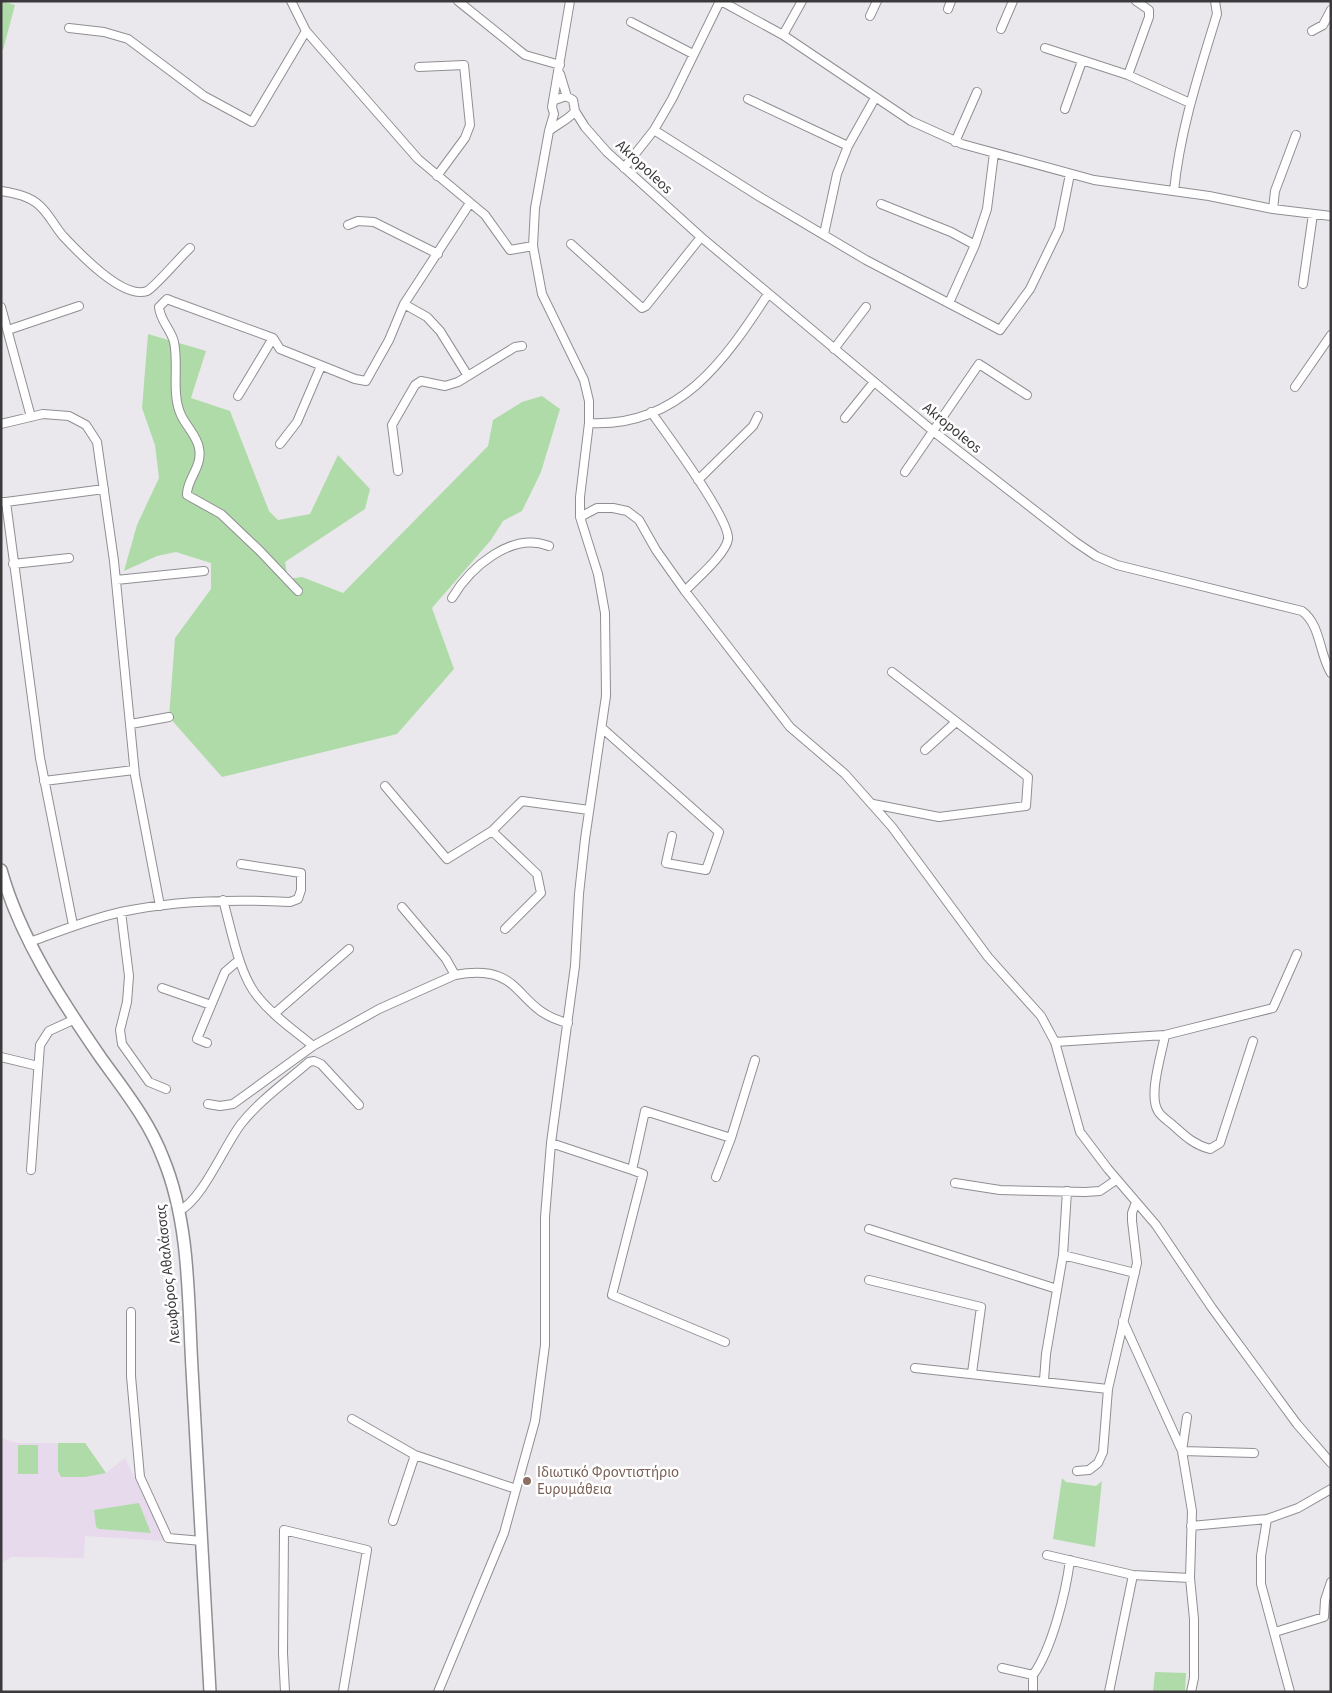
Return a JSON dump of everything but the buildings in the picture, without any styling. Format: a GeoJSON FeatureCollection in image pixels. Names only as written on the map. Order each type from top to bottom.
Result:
{"type":"FeatureCollection","features":[{"type":"Feature","properties":{"kind":"main road","name":"Λεωφόρος Αθαλάσσας"},"geometry":{"type":"LineString","coordinates":[[1,870],[30,942],[75,1019],[138,1110],[153,1137],[172,1182],[180,1211],[210,1692]]}},
{"type":"Feature","properties":{"kind":"street"},"geometry":{"type":"LineString","coordinates":[[291,1],[306,31],[418,160],[485,216],[510,250],[533,246]]}},
{"type":"Feature","properties":{"kind":"street"},"geometry":{"type":"LineString","coordinates":[[458,1],[525,55],[559,68]]}},
{"type":"Feature","properties":{"kind":"street"},"geometry":{"type":"LineString","coordinates":[[438,1692],[504,1533],[535,1421],[545,1345],[545,1217],[551,1143],[568,1024],[589,810],[607,686],[605,613],[598,574],[580,517],[580,497],[589,423],[589,401],[584,380],[542,294],[533,246],[535,208],[549,131],[554,114],[552,107],[555,100],[570,1]]}},
{"type":"Feature","properties":{"kind":"street"},"geometry":{"type":"LineString","coordinates":[[624,168],[654,130],[672,99],[720,1],[783,35],[911,121],[955,142],[1094,180],[1174,191],[1273,209],[1331,216]]}},
{"type":"Feature","properties":{"kind":"street"},"geometry":{"type":"LineString","coordinates":[[783,35],[802,1]]}},
{"type":"Feature","properties":{"kind":"street"},"geometry":{"type":"LineString","coordinates":[[870,16],[877,1]]}},
{"type":"Feature","properties":{"kind":"street"},"geometry":{"type":"LineString","coordinates":[[1001,29],[1013,1]]}},
{"type":"Feature","properties":{"kind":"street"},"geometry":{"type":"LineString","coordinates":[[1128,75],[1149,17],[1149,10],[1136,1]]}},
{"type":"Feature","properties":{"kind":"street"},"geometry":{"type":"LineString","coordinates":[[1174,191],[1178,152],[1190,103],[1217,14],[1215,1]]}},
{"type":"Feature","properties":{"kind":"street"},"geometry":{"type":"LineString","coordinates":[[1312,31],[1322,25],[1331,10]]}},
{"type":"Feature","properties":{"kind":"street"},"geometry":{"type":"LineString","coordinates":[[631,22],[693,54]]}},
{"type":"Feature","properties":{"kind":"street"},"geometry":{"type":"LineString","coordinates":[[69,28],[104,32],[128,39],[204,96],[252,122],[306,31]]}},
{"type":"Feature","properties":{"kind":"street"},"geometry":{"type":"LineString","coordinates":[[1044,48],[1128,75],[1190,103]]}},
{"type":"Feature","properties":{"kind":"street"},"geometry":{"type":"LineString","coordinates":[[1065,109],[1082,60]]}},
{"type":"Feature","properties":{"kind":"street"},"geometry":{"type":"LineString","coordinates":[[419,67],[464,65],[470,125],[466,138],[437,176]]}},
{"type":"Feature","properties":{"kind":"street"},"geometry":{"type":"LineString","coordinates":[[559,68],[567,97]]}},
{"type":"Feature","properties":{"kind":"street"},"geometry":{"type":"LineString","coordinates":[[955,142],[977,92]]}},
{"type":"Feature","properties":{"kind":"street"},"geometry":{"type":"LineString","coordinates":[[549,131],[570,116],[575,103],[562,96],[555,100]]}},
{"type":"Feature","properties":{"kind":"street"},"geometry":{"type":"LineString","coordinates":[[824,234],[837,174],[848,146],[875,98]]}},
{"type":"Feature","properties":{"kind":"street"},"geometry":{"type":"LineString","coordinates":[[748,99],[848,146]]}},
{"type":"Feature","properties":{"kind":"street"},"geometry":{"type":"LineString","coordinates":[[554,114],[570,116]]}},
{"type":"Feature","properties":{"kind":"street","name":"Akropoleos"},"geometry":{"type":"LineString","coordinates":[[570,116],[585,127],[624,168],[701,237],[834,350],[933,431],[1074,541],[1106,560],[1132,570],[1302,611],[1313,624],[1324,662],[1331,673]]}},
{"type":"Feature","properties":{"kind":"street"},"geometry":{"type":"LineString","coordinates":[[654,130],[866,260],[1000,330],[1030,289],[1059,229],[1070,174]]}},
{"type":"Feature","properties":{"kind":"street"},"geometry":{"type":"LineString","coordinates":[[1273,209],[1275,192],[1296,135]]}},
{"type":"Feature","properties":{"kind":"street"},"geometry":{"type":"LineString","coordinates":[[949,303],[975,244],[986,209],[994,153]]}},
{"type":"Feature","properties":{"kind":"street"},"geometry":{"type":"LineString","coordinates":[[1,190],[20,195],[40,205],[63,236],[96,268],[115,283],[137,292],[148,291],[190,248]]}},
{"type":"Feature","properties":{"kind":"street"},"geometry":{"type":"LineString","coordinates":[[298,591],[221,514],[187,495],[187,490],[197,472],[200,455],[199,446],[180,414],[174,340],[160,315],[159,307],[167,300],[273,338],[280,349],[356,380],[366,381],[389,340],[404,304],[470,203]]}},
{"type":"Feature","properties":{"kind":"street"},"geometry":{"type":"LineString","coordinates":[[881,204],[951,232],[975,244]]}},
{"type":"Feature","properties":{"kind":"street"},"geometry":{"type":"LineString","coordinates":[[1303,284],[1313,214]]}},
{"type":"Feature","properties":{"kind":"street"},"geometry":{"type":"LineString","coordinates":[[348,225],[358,220],[374,222],[438,254]]}},
{"type":"Feature","properties":{"kind":"street"},"geometry":{"type":"LineString","coordinates":[[571,244],[642,308],[646,306],[701,237]]}},
{"type":"Feature","properties":{"kind":"street"},"geometry":{"type":"LineString","coordinates":[[589,423],[600,424],[642,417],[679,399],[700,385],[739,340],[768,294]]}},
{"type":"Feature","properties":{"kind":"street"},"geometry":{"type":"LineString","coordinates":[[404,304],[427,317],[440,331],[468,376]]}},
{"type":"Feature","properties":{"kind":"street"},"geometry":{"type":"LineString","coordinates":[[1,306],[31,417]]}},
{"type":"Feature","properties":{"kind":"street"},"geometry":{"type":"LineString","coordinates":[[8,330],[79,306]]}},
{"type":"Feature","properties":{"kind":"street"},"geometry":{"type":"LineString","coordinates":[[834,350],[866,307]]}},
{"type":"Feature","properties":{"kind":"street"},"geometry":{"type":"LineString","coordinates":[[1295,387],[1331,335]]}},
{"type":"Feature","properties":{"kind":"street"},"geometry":{"type":"LineString","coordinates":[[238,396],[273,338]]}},
{"type":"Feature","properties":{"kind":"street"},"geometry":{"type":"LineString","coordinates":[[398,471],[392,425],[395,416],[415,385],[421,382],[445,386],[468,376],[515,347],[522,346]]}},
{"type":"Feature","properties":{"kind":"street"},"geometry":{"type":"LineString","coordinates":[[905,472],[979,364],[1027,395]]}},
{"type":"Feature","properties":{"kind":"street"},"geometry":{"type":"LineString","coordinates":[[280,444],[297,422],[321,366]]}},
{"type":"Feature","properties":{"kind":"street"},"geometry":{"type":"LineString","coordinates":[[845,418],[874,382]]}},
{"type":"Feature","properties":{"kind":"street"},"geometry":{"type":"LineString","coordinates":[[652,412],[698,480],[721,518],[728,537],[725,549],[685,591]]}},
{"type":"Feature","properties":{"kind":"street"},"geometry":{"type":"LineString","coordinates":[[1,424],[43,414],[69,416],[86,425],[97,442],[116,580],[134,770],[160,906]]}},
{"type":"Feature","properties":{"kind":"street"},"geometry":{"type":"LineString","coordinates":[[698,480],[753,426],[758,416]]}},
{"type":"Feature","properties":{"kind":"street"},"geometry":{"type":"LineString","coordinates":[[73,925],[44,781],[3,502],[104,489]]}},
{"type":"Feature","properties":{"kind":"street"},"geometry":{"type":"LineString","coordinates":[[580,517],[598,508],[613,508],[627,512],[639,520],[656,550],[685,591],[790,728],[845,774],[873,804],[988,957],[1041,1016],[1055,1042],[1080,1132],[1116,1180],[1156,1225],[1212,1308],[1297,1424],[1331,1463]]}},
{"type":"Feature","properties":{"kind":"street"},"geometry":{"type":"LineString","coordinates":[[452,598],[466,577],[487,560],[527,541],[535,541],[549,546]]}},
{"type":"Feature","properties":{"kind":"street"},"geometry":{"type":"LineString","coordinates":[[13,564],[69,558]]}},
{"type":"Feature","properties":{"kind":"street"},"geometry":{"type":"LineString","coordinates":[[116,580],[204,571]]}},
{"type":"Feature","properties":{"kind":"street"},"geometry":{"type":"LineString","coordinates":[[873,804],[939,817],[1026,806],[1028,778],[892,672]]}},
{"type":"Feature","properties":{"kind":"street"},"geometry":{"type":"LineString","coordinates":[[131,724],[169,717]]}},
{"type":"Feature","properties":{"kind":"street"},"geometry":{"type":"LineString","coordinates":[[925,750],[956,722]]}},
{"type":"Feature","properties":{"kind":"street"},"geometry":{"type":"LineString","coordinates":[[602,728],[719,832],[706,870],[666,863],[672,836]]}},
{"type":"Feature","properties":{"kind":"street"},"geometry":{"type":"LineString","coordinates":[[44,781],[134,770]]}},
{"type":"Feature","properties":{"kind":"street"},"geometry":{"type":"LineString","coordinates":[[385,786],[447,859],[492,831],[522,802],[589,810]]}},
{"type":"Feature","properties":{"kind":"street"},"geometry":{"type":"LineString","coordinates":[[492,831],[537,874],[541,892],[505,929]]}},
{"type":"Feature","properties":{"kind":"street"},"geometry":{"type":"LineString","coordinates":[[30,942],[73,925],[121,912],[223,900],[290,902],[298,899],[301,890],[301,873],[241,864]]}},
{"type":"Feature","properties":{"kind":"street"},"geometry":{"type":"LineString","coordinates":[[223,900],[239,960],[257,996],[274,1014],[313,1046]]}},
{"type":"Feature","properties":{"kind":"street"},"geometry":{"type":"LineString","coordinates":[[402,907],[446,959],[455,975]]}},
{"type":"Feature","properties":{"kind":"street"},"geometry":{"type":"LineString","coordinates":[[121,912],[129,976],[127,1002],[120,1030],[122,1044],[149,1082],[166,1089]]}},
{"type":"Feature","properties":{"kind":"street"},"geometry":{"type":"LineString","coordinates":[[274,1014],[349,949]]}},
{"type":"Feature","properties":{"kind":"street"},"geometry":{"type":"LineString","coordinates":[[1055,1042],[1165,1035],[1273,1008],[1297,954]]}},
{"type":"Feature","properties":{"kind":"street"},"geometry":{"type":"LineString","coordinates":[[207,1043],[197,1039],[225,972],[239,960]]}},
{"type":"Feature","properties":{"kind":"street"},"geometry":{"type":"LineString","coordinates":[[208,1104],[220,1106],[233,1104],[313,1046],[379,1009],[455,975],[476,971],[494,973],[508,980],[539,1012],[552,1020],[568,1024]]}},
{"type":"Feature","properties":{"kind":"street"},"geometry":{"type":"LineString","coordinates":[[162,988],[211,1005]]}},
{"type":"Feature","properties":{"kind":"street"},"geometry":{"type":"LineString","coordinates":[[31,1170],[40,1045],[49,1031],[75,1019]]}},
{"type":"Feature","properties":{"kind":"street"},"geometry":{"type":"LineString","coordinates":[[1165,1035],[1155,1086],[1155,1100],[1158,1111],[1188,1140],[1198,1146],[1210,1149],[1220,1143],[1253,1041]]}},
{"type":"Feature","properties":{"kind":"street"},"geometry":{"type":"LineString","coordinates":[[1,1057],[38,1066]]}},
{"type":"Feature","properties":{"kind":"street"},"geometry":{"type":"LineString","coordinates":[[716,1177],[732,1138],[755,1060]]}},
{"type":"Feature","properties":{"kind":"street"},"geometry":{"type":"LineString","coordinates":[[180,1211],[192,1200],[241,1123],[263,1100],[309,1062],[314,1061],[321,1064],[359,1105]]}},
{"type":"Feature","properties":{"kind":"street"},"geometry":{"type":"LineString","coordinates":[[632,1170],[645,1111],[732,1138]]}},
{"type":"Feature","properties":{"kind":"street"},"geometry":{"type":"LineString","coordinates":[[551,1143],[643,1174],[612,1295],[725,1342]]}},
{"type":"Feature","properties":{"kind":"street"},"geometry":{"type":"LineString","coordinates":[[955,1183],[1000,1190],[1100,1191],[1116,1180]]}},
{"type":"Feature","properties":{"kind":"street"},"geometry":{"type":"LineString","coordinates":[[1044,1380],[1046,1354],[1063,1255],[1067,1191]]}},
{"type":"Feature","properties":{"kind":"street"},"geometry":{"type":"LineString","coordinates":[[1077,1471],[1089,1470],[1098,1463],[1103,1452],[1108,1389],[1135,1273],[1137,1254],[1132,1213],[1136,1202]]}},
{"type":"Feature","properties":{"kind":"street"},"geometry":{"type":"LineString","coordinates":[[869,1229],[1057,1289]]}},
{"type":"Feature","properties":{"kind":"street"},"geometry":{"type":"LineString","coordinates":[[1063,1255],[1135,1273]]}},
{"type":"Feature","properties":{"kind":"street"},"geometry":{"type":"LineString","coordinates":[[869,1280],[981,1307],[972,1373]]}},
{"type":"Feature","properties":{"kind":"street"},"geometry":{"type":"LineString","coordinates":[[131,1312],[131,1376],[140,1478],[168,1538],[202,1540]]}},
{"type":"Feature","properties":{"kind":"street"},"geometry":{"type":"LineString","coordinates":[[1123,1321],[1182,1451],[1192,1511],[1190,1578],[1194,1619],[1194,1678],[1191,1692]]}},
{"type":"Feature","properties":{"kind":"street"},"geometry":{"type":"LineString","coordinates":[[915,1368],[1044,1380],[1108,1389]]}},
{"type":"Feature","properties":{"kind":"street"},"geometry":{"type":"LineString","coordinates":[[1182,1451],[1187,1416]]}},
{"type":"Feature","properties":{"kind":"street"},"geometry":{"type":"LineString","coordinates":[[352,1419],[414,1455],[516,1489]]}},
{"type":"Feature","properties":{"kind":"street"},"geometry":{"type":"LineString","coordinates":[[1182,1451],[1254,1453]]}},
{"type":"Feature","properties":{"kind":"street"},"geometry":{"type":"LineString","coordinates":[[393,1521],[414,1455]]}},
{"type":"Feature","properties":{"kind":"street"},"geometry":{"type":"LineString","coordinates":[[1191,1526],[1267,1519],[1298,1508],[1331,1489]]}},
{"type":"Feature","properties":{"kind":"street"},"geometry":{"type":"LineString","coordinates":[[1267,1519],[1261,1556],[1261,1584],[1290,1692]]}},
{"type":"Feature","properties":{"kind":"street"},"geometry":{"type":"LineString","coordinates":[[285,1692],[283,1653],[284,1530],[367,1550],[343,1692]]}},
{"type":"Feature","properties":{"kind":"street"},"geometry":{"type":"LineString","coordinates":[[1047,1555],[1133,1575],[1190,1578]]}},
{"type":"Feature","properties":{"kind":"street"},"geometry":{"type":"LineString","coordinates":[[1033,1692],[1033,1675],[1045,1656],[1067,1581],[1070,1560]]}},
{"type":"Feature","properties":{"kind":"street"},"geometry":{"type":"LineString","coordinates":[[1109,1692],[1133,1575]]}},
{"type":"Feature","properties":{"kind":"street"},"geometry":{"type":"LineString","coordinates":[[1275,1632],[1327,1618],[1325,1600],[1331,1582]]}},
{"type":"Feature","properties":{"kind":"street"},"geometry":{"type":"LineString","coordinates":[[1002,1668],[1033,1675]]}},
{"type":"Feature","properties":{"kind":"shaded area"},"geometry":{"type":"Polygon","coordinates":[[[1,1438],[17,1443],[85,1443],[106,1473],[125,1458],[165,1541],[85,1536],[84,1558],[11,1557],[1,1564],[1,1438]]]}},
{"type":"Feature","properties":{"kind":"green space"},"geometry":{"type":"Polygon","coordinates":[[[1,1],[15,5],[3,50],[1,50],[1,1]]]}},
{"type":"Feature","properties":{"kind":"green space"},"geometry":{"type":"Polygon","coordinates":[[[148,334],[206,351],[191,398],[230,411],[269,511],[278,520],[310,514],[338,455],[370,489],[365,509],[285,562],[288,579],[302,577],[343,593],[488,446],[493,420],[522,402],[542,396],[560,409],[541,472],[522,511],[503,521],[491,540],[432,608],[454,669],[397,734],[222,777],[169,717],[175,638],[211,589],[211,563],[176,552],[157,556],[124,571],[137,525],[159,478],[155,445],[142,408],[148,334]]]}},
{"type":"Feature","properties":{"kind":"green space"},"geometry":{"type":"Polygon","coordinates":[[[58,1443],[85,1443],[106,1473],[85,1477],[61,1477],[58,1471],[58,1443]]]}},
{"type":"Feature","properties":{"kind":"green space"},"geometry":{"type":"Polygon","coordinates":[[[18,1445],[38,1445],[38,1474],[18,1474],[18,1445]]]}},
{"type":"Feature","properties":{"kind":"green space"},"geometry":{"type":"Polygon","coordinates":[[[1062,1478],[1066,1482],[1096,1486],[1102,1481],[1095,1547],[1053,1539],[1062,1478]]]}},
{"type":"Feature","properties":{"kind":"green space"},"geometry":{"type":"Polygon","coordinates":[[[139,1503],[151,1533],[99,1529],[96,1527],[94,1510],[139,1503]]]}},
{"type":"Feature","properties":{"kind":"green space"},"geometry":{"type":"Polygon","coordinates":[[[1155,1672],[1186,1673],[1185,1692],[1153,1692],[1155,1672]]]}},
{"type":"Feature","properties":{"kind":"place","name":"Ιδιωτικό Φροντιστήριο Ευρυμάθεια"},"geometry":{"type":"Point","coordinates":[527,1481]}}]}
